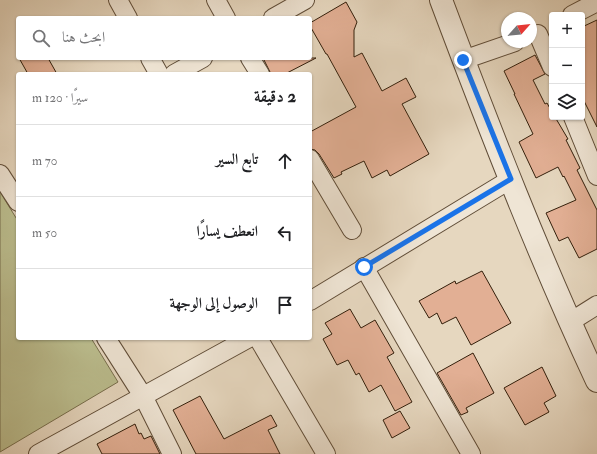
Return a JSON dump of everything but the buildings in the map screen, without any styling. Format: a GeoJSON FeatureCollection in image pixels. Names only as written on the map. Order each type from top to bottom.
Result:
{"type":"FeatureCollection","features":[{"type":"Feature","properties":{"kind":"street"},"geometry":{"type":"LineString","coordinates":[[118,0],[127,16]]}},
{"type":"Feature","properties":{"kind":"street"},"geometry":{"type":"LineString","coordinates":[[216,0],[225,16]]}},
{"type":"Feature","properties":{"kind":"street"},"geometry":{"type":"LineString","coordinates":[[277,16],[305,0]]}},
{"type":"Feature","properties":{"kind":"street"},"geometry":{"type":"LineString","coordinates":[[441,0],[463,60],[511,179],[570,322],[597,381]]}},
{"type":"Feature","properties":{"kind":"street"},"geometry":{"type":"LineString","coordinates":[[577,12],[592,2]]}},
{"type":"Feature","properties":{"kind":"street"},"geometry":{"type":"LineString","coordinates":[[540,32],[549,58]]}},
{"type":"Feature","properties":{"kind":"street"},"geometry":{"type":"LineString","coordinates":[[463,60],[501,47]]}},
{"type":"Feature","properties":{"kind":"street"},"geometry":{"type":"LineString","coordinates":[[151,60],[158,72]]}},
{"type":"Feature","properties":{"kind":"street"},"geometry":{"type":"LineString","coordinates":[[178,72],[199,60]]}},
{"type":"Feature","properties":{"kind":"street"},"geometry":{"type":"LineString","coordinates":[[251,60],[259,72]]}},
{"type":"Feature","properties":{"kind":"street"},"geometry":{"type":"LineString","coordinates":[[574,120],[597,176]]}},
{"type":"Feature","properties":{"kind":"street"},"geometry":{"type":"LineString","coordinates":[[312,162],[352,230]]}},
{"type":"Feature","properties":{"kind":"street"},"geometry":{"type":"LineString","coordinates":[[0,174],[16,199]]}},
{"type":"Feature","properties":{"kind":"street"},"geometry":{"type":"LineString","coordinates":[[312,300],[511,179]]}},
{"type":"Feature","properties":{"kind":"street"},"geometry":{"type":"LineString","coordinates":[[364,267],[471,454]]}},
{"type":"Feature","properties":{"kind":"street"},"geometry":{"type":"LineString","coordinates":[[570,322],[597,305]]}},
{"type":"Feature","properties":{"kind":"street"},"geometry":{"type":"LineString","coordinates":[[107,340],[143,396],[172,454]]}},
{"type":"Feature","properties":{"kind":"street"},"geometry":{"type":"LineString","coordinates":[[38,454],[245,340]]}},
{"type":"Feature","properties":{"kind":"street"},"geometry":{"type":"LineString","coordinates":[[259,340],[326,454]]}},
{"type":"Feature","properties":{"kind":"green space"},"geometry":{"type":"Polygon","coordinates":[[[0,192],[16,218],[16,340],[92,340],[118,382],[0,452],[0,192]]]}},
{"type":"Feature","properties":{"kind":"route"},"geometry":{"type":"LineString","coordinates":[[364,267],[511,179],[463,60]]}}]}
